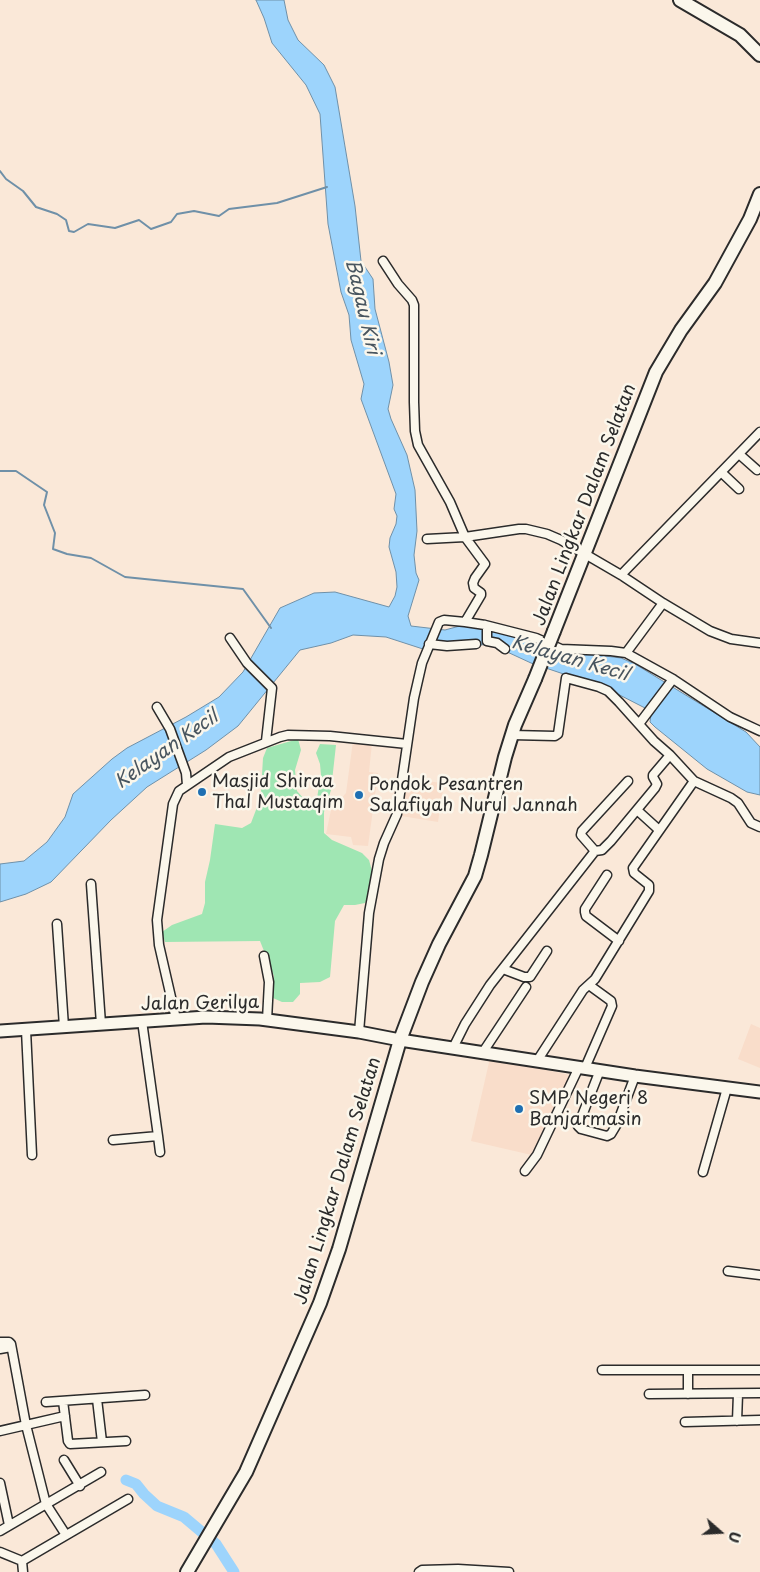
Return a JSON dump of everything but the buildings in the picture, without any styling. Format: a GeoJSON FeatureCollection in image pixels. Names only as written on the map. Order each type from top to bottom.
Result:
{"type":"FeatureCollection","features":[{"type":"Feature","properties":{"kind":"main road"},"geometry":{"type":"LineString","coordinates":[[680,0],[740,35],[760,55]]}},
{"type":"Feature","properties":{"kind":"main road","name":"Jalan Lingkar Dalam Selatan"},"geometry":{"type":"LineString","coordinates":[[187,1572],[215,1530],[246,1472],[320,1303],[339,1249],[400,1040],[422,982],[475,876],[496,790],[512,736],[656,372],[681,330],[715,284],[750,219],[760,194]]}},
{"type":"Feature","properties":{"kind":"main road","name":"Jalan Lingkar Dalam Selatan"},"geometry":{"type":"LineString","coordinates":[[194,1572],[205,1546]]}},
{"type":"Feature","properties":{"kind":"street"},"geometry":{"type":"LineString","coordinates":[[383,261],[398,284],[412,300],[414,306],[414,402],[415,431],[418,445],[442,486],[466,538],[485,564],[475,578],[474,583],[474,588],[481,595],[465,622]]}},
{"type":"Feature","properties":{"kind":"street"},"geometry":{"type":"LineString","coordinates":[[621,575],[759,435]]}},
{"type":"Feature","properties":{"kind":"street"},"geometry":{"type":"LineString","coordinates":[[739,454],[757,470]]}},
{"type":"Feature","properties":{"kind":"street"},"geometry":{"type":"LineString","coordinates":[[721,472],[739,489]]}},
{"type":"Feature","properties":{"kind":"street"},"geometry":{"type":"LineString","coordinates":[[427,539],[466,538],[526,529],[547,534],[621,575],[663,604],[721,636],[743,642],[760,643]]}},
{"type":"Feature","properties":{"kind":"street"},"geometry":{"type":"LineString","coordinates":[[626,653],[663,604]]}},
{"type":"Feature","properties":{"kind":"street"},"geometry":{"type":"LineString","coordinates":[[359,1032],[369,913],[379,859],[397,814],[406,744],[417,682],[429,644],[439,622],[442,620],[486,626],[536,638],[561,648],[626,653],[718,710],[760,731]]}},
{"type":"Feature","properties":{"kind":"street"},"geometry":{"type":"LineString","coordinates":[[486,626],[487,641],[497,643],[505,648]]}},
{"type":"Feature","properties":{"kind":"street"},"geometry":{"type":"LineString","coordinates":[[230,638],[247,663],[270,685],[272,692],[266,741]]}},
{"type":"Feature","properties":{"kind":"street"},"geometry":{"type":"LineString","coordinates":[[429,644],[447,646],[476,644]]}},
{"type":"Feature","properties":{"kind":"street"},"geometry":{"type":"LineString","coordinates":[[512,736],[557,735],[561,722],[566,678],[568,677],[605,689],[654,742],[670,755],[694,781],[731,798],[738,803],[751,823],[760,827]]}},
{"type":"Feature","properties":{"kind":"street"},"geometry":{"type":"LineString","coordinates":[[639,724],[672,681]]}},
{"type":"Feature","properties":{"kind":"street"},"geometry":{"type":"LineString","coordinates":[[157,707],[170,729],[183,763],[188,785]]}},
{"type":"Feature","properties":{"kind":"street"},"geometry":{"type":"LineString","coordinates":[[176,1019],[159,945],[157,920],[173,804],[178,791],[224,760],[266,741],[288,735],[330,736],[406,744]]}},
{"type":"Feature","properties":{"kind":"street"},"geometry":{"type":"LineString","coordinates":[[453,1048],[470,1016],[490,985],[596,851],[602,850],[655,788],[657,784],[652,776],[670,755]]}},
{"type":"Feature","properties":{"kind":"street"},"geometry":{"type":"LineString","coordinates":[[596,851],[581,835],[582,831],[628,781]]}},
{"type":"Feature","properties":{"kind":"street"},"geometry":{"type":"LineString","coordinates":[[537,1061],[583,990],[595,979],[650,888],[649,885],[634,873],[633,868],[694,781]]}},
{"type":"Feature","properties":{"kind":"street"},"geometry":{"type":"LineString","coordinates":[[637,810],[659,830]]}},
{"type":"Feature","properties":{"kind":"street"},"geometry":{"type":"LineString","coordinates":[[607,875],[585,909],[585,912],[586,916],[618,941]]}},
{"type":"Feature","properties":{"kind":"street"},"geometry":{"type":"LineString","coordinates":[[91,884],[101,1024]]}},
{"type":"Feature","properties":{"kind":"street"},"geometry":{"type":"LineString","coordinates":[[57,924],[64,1027]]}},
{"type":"Feature","properties":{"kind":"street"},"geometry":{"type":"LineString","coordinates":[[503,969],[528,978],[532,975],[547,951]]}},
{"type":"Feature","properties":{"kind":"street"},"geometry":{"type":"LineString","coordinates":[[264,956],[269,982],[267,1020]]}},
{"type":"Feature","properties":{"kind":"street"},"geometry":{"type":"LineString","coordinates":[[524,1171],[537,1155],[611,1010],[612,1003],[589,985]]}},
{"type":"Feature","properties":{"kind":"street"},"geometry":{"type":"LineString","coordinates":[[483,1052],[526,987]]}},
{"type":"Feature","properties":{"kind":"street","name":"Jalan Gerilya"},"geometry":{"type":"LineString","coordinates":[[0,1031],[176,1019],[227,1017],[267,1020],[359,1032],[635,1076],[760,1092]]}},
{"type":"Feature","properties":{"kind":"street"},"geometry":{"type":"LineString","coordinates":[[142,1021],[160,1152]]}},
{"type":"Feature","properties":{"kind":"street"},"geometry":{"type":"LineString","coordinates":[[26,1030],[32,1155]]}},
{"type":"Feature","properties":{"kind":"street"},"geometry":{"type":"LineString","coordinates":[[600,1070],[578,1126],[581,1129],[607,1136],[612,1134],[617,1124],[635,1076]]}},
{"type":"Feature","properties":{"kind":"street"},"geometry":{"type":"LineString","coordinates":[[703,1172],[727,1088]]}},
{"type":"Feature","properties":{"kind":"street"},"geometry":{"type":"LineString","coordinates":[[113,1140],[158,1136]]}},
{"type":"Feature","properties":{"kind":"street"},"geometry":{"type":"LineString","coordinates":[[728,1270],[760,1276]]}},
{"type":"Feature","properties":{"kind":"street"},"geometry":{"type":"LineString","coordinates":[[0,1342],[9,1342],[11,1347],[37,1475],[46,1504],[66,1535]]}},
{"type":"Feature","properties":{"kind":"street"},"geometry":{"type":"LineString","coordinates":[[0,1349],[11,1347]]}},
{"type":"Feature","properties":{"kind":"street"},"geometry":{"type":"LineString","coordinates":[[602,1370],[760,1370]]}},
{"type":"Feature","properties":{"kind":"street"},"geometry":{"type":"LineString","coordinates":[[688,1370],[688,1394]]}},
{"type":"Feature","properties":{"kind":"street"},"geometry":{"type":"LineString","coordinates":[[649,1394],[760,1393]]}},
{"type":"Feature","properties":{"kind":"street"},"geometry":{"type":"LineString","coordinates":[[737,1421],[738,1394]]}},
{"type":"Feature","properties":{"kind":"street"},"geometry":{"type":"LineString","coordinates":[[46,1402],[145,1395]]}},
{"type":"Feature","properties":{"kind":"street"},"geometry":{"type":"LineString","coordinates":[[97,1399],[102,1442]]}},
{"type":"Feature","properties":{"kind":"street"},"geometry":{"type":"LineString","coordinates":[[63,1401],[68,1442],[70,1444],[126,1441]]}},
{"type":"Feature","properties":{"kind":"street"},"geometry":{"type":"LineString","coordinates":[[0,1431],[65,1416]]}},
{"type":"Feature","properties":{"kind":"street"},"geometry":{"type":"LineString","coordinates":[[685,1422],[760,1420]]}},
{"type":"Feature","properties":{"kind":"street"},"geometry":{"type":"LineString","coordinates":[[64,1460],[80,1486]]}},
{"type":"Feature","properties":{"kind":"street"},"geometry":{"type":"LineString","coordinates":[[0,1531],[101,1472]]}},
{"type":"Feature","properties":{"kind":"street"},"geometry":{"type":"LineString","coordinates":[[1,1486],[9,1525]]}},
{"type":"Feature","properties":{"kind":"street"},"geometry":{"type":"LineString","coordinates":[[22,1561],[128,1499]]}},
{"type":"Feature","properties":{"kind":"street"},"geometry":{"type":"LineString","coordinates":[[0,1552],[22,1561]]}},
{"type":"Feature","properties":{"kind":"street"},"geometry":{"type":"LineString","coordinates":[[22,1561],[23,1572]]}},
{"type":"Feature","properties":{"kind":"street"},"geometry":{"type":"LineString","coordinates":[[419,1572],[422,1570],[458,1569],[508,1572]]}},
{"type":"Feature","properties":{"kind":"shaded area","name":"Pondok Pesantren Salafiyah Nurul Jannah"},"geometry":{"type":"Polygon","coordinates":[[[353,741],[372,743],[369,772],[378,773],[368,846],[353,845],[351,837],[326,834],[331,810],[346,793],[353,741]]]}},
{"type":"Feature","properties":{"kind":"shaded area"},"geometry":{"type":"Polygon","coordinates":[[[404,779],[444,783],[438,822],[401,816],[404,779]]]}},
{"type":"Feature","properties":{"kind":"shaded area"},"geometry":{"type":"Polygon","coordinates":[[[751,1024],[760,1028],[760,1068],[738,1059],[751,1024]]]}},
{"type":"Feature","properties":{"kind":"shaded area","name":"SMP Negeri 8 Banjarmasin"},"geometry":{"type":"Polygon","coordinates":[[[490,1058],[575,1076],[536,1156],[471,1141],[490,1058]]]}},
{"type":"Feature","properties":{"kind":"green space"},"geometry":{"type":"Polygon","coordinates":[[[298,739],[301,750],[295,770],[297,791],[312,808],[317,798],[321,775],[316,753],[320,744],[336,745],[331,790],[324,812],[324,833],[332,840],[362,853],[369,860],[372,871],[372,883],[365,903],[344,905],[335,921],[330,977],[320,982],[300,983],[300,994],[293,1002],[282,1002],[273,998],[274,976],[260,941],[165,942],[162,932],[172,925],[202,914],[205,903],[205,882],[215,824],[242,828],[251,823],[259,802],[263,758],[267,748],[298,739]]]}},
{"type":"Feature","properties":{"kind":"water"},"geometry":{"type":"Polygon","coordinates":[[[256,0],[284,0],[288,20],[298,40],[324,65],[335,87],[355,206],[361,261],[373,279],[375,309],[393,385],[388,409],[407,455],[415,490],[417,531],[414,555],[416,573],[419,580],[408,616],[411,626],[445,630],[467,624],[513,634],[557,650],[621,658],[635,664],[746,732],[760,747],[760,795],[747,792],[707,769],[655,727],[650,722],[651,714],[645,708],[608,689],[531,663],[490,644],[451,648],[434,646],[426,650],[386,637],[353,635],[331,643],[300,650],[238,726],[206,750],[147,787],[111,820],[51,882],[26,894],[0,902],[0,864],[24,861],[47,842],[65,817],[73,794],[112,759],[127,748],[219,697],[243,672],[280,608],[314,593],[335,592],[389,607],[395,596],[397,587],[396,572],[389,547],[390,538],[396,524],[397,516],[394,509],[396,494],[361,399],[364,384],[351,340],[349,315],[341,292],[328,224],[320,114],[306,85],[272,43],[256,0]]]}},
{"type":"Feature","properties":{"kind":"waterway"},"geometry":{"type":"LineString","coordinates":[[0,171],[6,179],[23,191],[36,207],[57,214],[66,220],[69,231],[74,232],[88,224],[115,228],[139,220],[151,229],[171,222],[177,214],[194,211],[219,216],[229,209],[277,203],[327,187]]}},
{"type":"Feature","properties":{"kind":"waterway"},"geometry":{"type":"LineString","coordinates":[[0,471],[16,471],[47,492],[44,505],[55,533],[53,549],[67,554],[91,558],[125,577],[243,589],[271,628]]}},
{"type":"Feature","properties":{"kind":"waterway"},"geometry":{"type":"LineString","coordinates":[[126,1480],[136,1484],[157,1506],[184,1517],[216,1544],[234,1572]]}},
{"type":"Feature","properties":{"kind":"place","name":"Masjid Shiraa Thal Mustaqim"},"geometry":{"type":"Point","coordinates":[202,792]}},
{"type":"Feature","properties":{"kind":"place","name":"Pondok Pesantren Salafiyah Nurul Jannah"},"geometry":{"type":"Point","coordinates":[359,795]}},
{"type":"Feature","properties":{"kind":"place","name":"SMP Negeri 8 Banjarmasin"},"geometry":{"type":"Point","coordinates":[519,1109]}},
{"type":"Feature","properties":{"kind":"water label","name":"Bagau Kiri"},"geometry":{"type":"Point","coordinates":[362,307]}},
{"type":"Feature","properties":{"kind":"water label","name":"Kelayan Kecil"},"geometry":{"type":"Point","coordinates":[570,659]}},
{"type":"Feature","properties":{"kind":"water label","name":"Kelayan Kecil"},"geometry":{"type":"Point","coordinates":[167,750]}}]}
